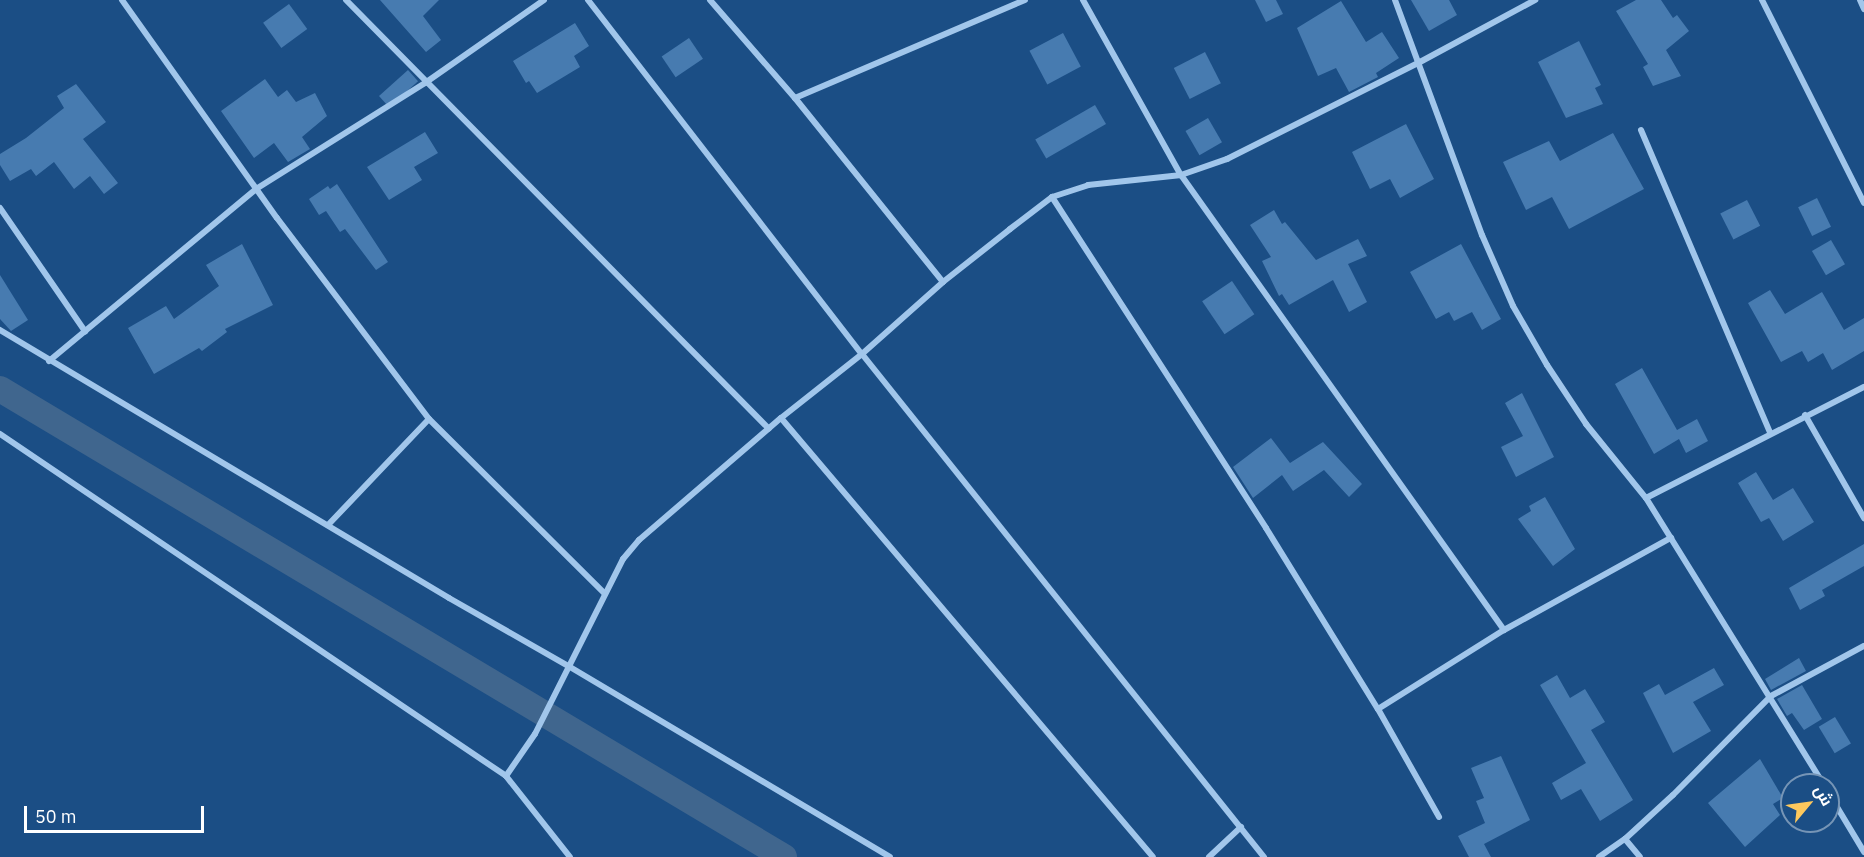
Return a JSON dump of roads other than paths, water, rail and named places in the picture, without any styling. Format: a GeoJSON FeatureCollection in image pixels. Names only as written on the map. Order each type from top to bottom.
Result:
{"type":"FeatureCollection","features":[{"type":"Feature","properties":{"kind":"street"},"geometry":{"type":"LineString","coordinates":[[122,0],[256,189],[429,419],[604,593]]}},
{"type":"Feature","properties":{"kind":"street"},"geometry":{"type":"LineString","coordinates":[[346,0],[425,83],[769,429]]}},
{"type":"Feature","properties":{"kind":"street"},"geometry":{"type":"LineString","coordinates":[[49,361],[256,189],[425,83],[544,0]]}},
{"type":"Feature","properties":{"kind":"street"},"geometry":{"type":"LineString","coordinates":[[588,0],[862,354],[1264,857]]}},
{"type":"Feature","properties":{"kind":"street"},"geometry":{"type":"LineString","coordinates":[[710,0],[795,98],[943,282]]}},
{"type":"Feature","properties":{"kind":"street"},"geometry":{"type":"LineString","coordinates":[[795,98],[1025,0]]}},
{"type":"Feature","properties":{"kind":"street"},"geometry":{"type":"LineString","coordinates":[[1083,0],[1181,175],[1504,630]]}},
{"type":"Feature","properties":{"kind":"street"},"geometry":{"type":"LineString","coordinates":[[1395,0],[1420,62],[1482,235],[1513,306],[1547,365],[1586,424],[1646,498],[1817,773]]}},
{"type":"Feature","properties":{"kind":"street"},"geometry":{"type":"LineString","coordinates":[[507,776],[535,734],[623,559],[639,540],[781,418],[862,354],[943,282],[1052,197],[1088,185],[1115,180],[1181,175],[1227,159],[1420,62],[1535,0]]}},
{"type":"Feature","properties":{"kind":"street"},"geometry":{"type":"LineString","coordinates":[[1762,0],[1864,203]]}},
{"type":"Feature","properties":{"kind":"street"},"geometry":{"type":"LineString","coordinates":[[1860,0],[1864,9]]}},
{"type":"Feature","properties":{"kind":"street"},"geometry":{"type":"LineString","coordinates":[[1641,130],[1770,433]]}},
{"type":"Feature","properties":{"kind":"street"},"geometry":{"type":"LineString","coordinates":[[1052,197],[1266,528],[1378,709],[1439,817]]}},
{"type":"Feature","properties":{"kind":"street"},"geometry":{"type":"LineString","coordinates":[[0,208],[85,331]]}},
{"type":"Feature","properties":{"kind":"street"},"geometry":{"type":"LineString","coordinates":[[0,330],[449,598],[890,857]]}},
{"type":"Feature","properties":{"kind":"street"},"geometry":{"type":"LineString","coordinates":[[1646,498],[1864,387]]}},
{"type":"Feature","properties":{"kind":"street"},"geometry":{"type":"LineString","coordinates":[[1805,416],[1864,518]]}},
{"type":"Feature","properties":{"kind":"street"},"geometry":{"type":"LineString","coordinates":[[781,418],[1153,857]]}},
{"type":"Feature","properties":{"kind":"street"},"geometry":{"type":"LineString","coordinates":[[328,525],[429,419]]}},
{"type":"Feature","properties":{"kind":"street"},"geometry":{"type":"LineString","coordinates":[[0,434],[507,776],[570,857]]}},
{"type":"Feature","properties":{"kind":"street"},"geometry":{"type":"LineString","coordinates":[[1378,709],[1504,630],[1671,538]]}},
{"type":"Feature","properties":{"kind":"street"},"geometry":{"type":"LineString","coordinates":[[1599,857],[1625,839],[1771,696],[1864,646]]}},
{"type":"Feature","properties":{"kind":"street"},"geometry":{"type":"LineString","coordinates":[[1840,812],[1864,852]]}},
{"type":"Feature","properties":{"kind":"street"},"geometry":{"type":"LineString","coordinates":[[1209,857],[1241,827]]}},
{"type":"Feature","properties":{"kind":"street"},"geometry":{"type":"LineString","coordinates":[[1625,839],[1640,857]]}},
{"type":"Feature","properties":{"kind":"waterway"},"geometry":{"type":"LineString","coordinates":[[0,389],[784,857]]}}]}
